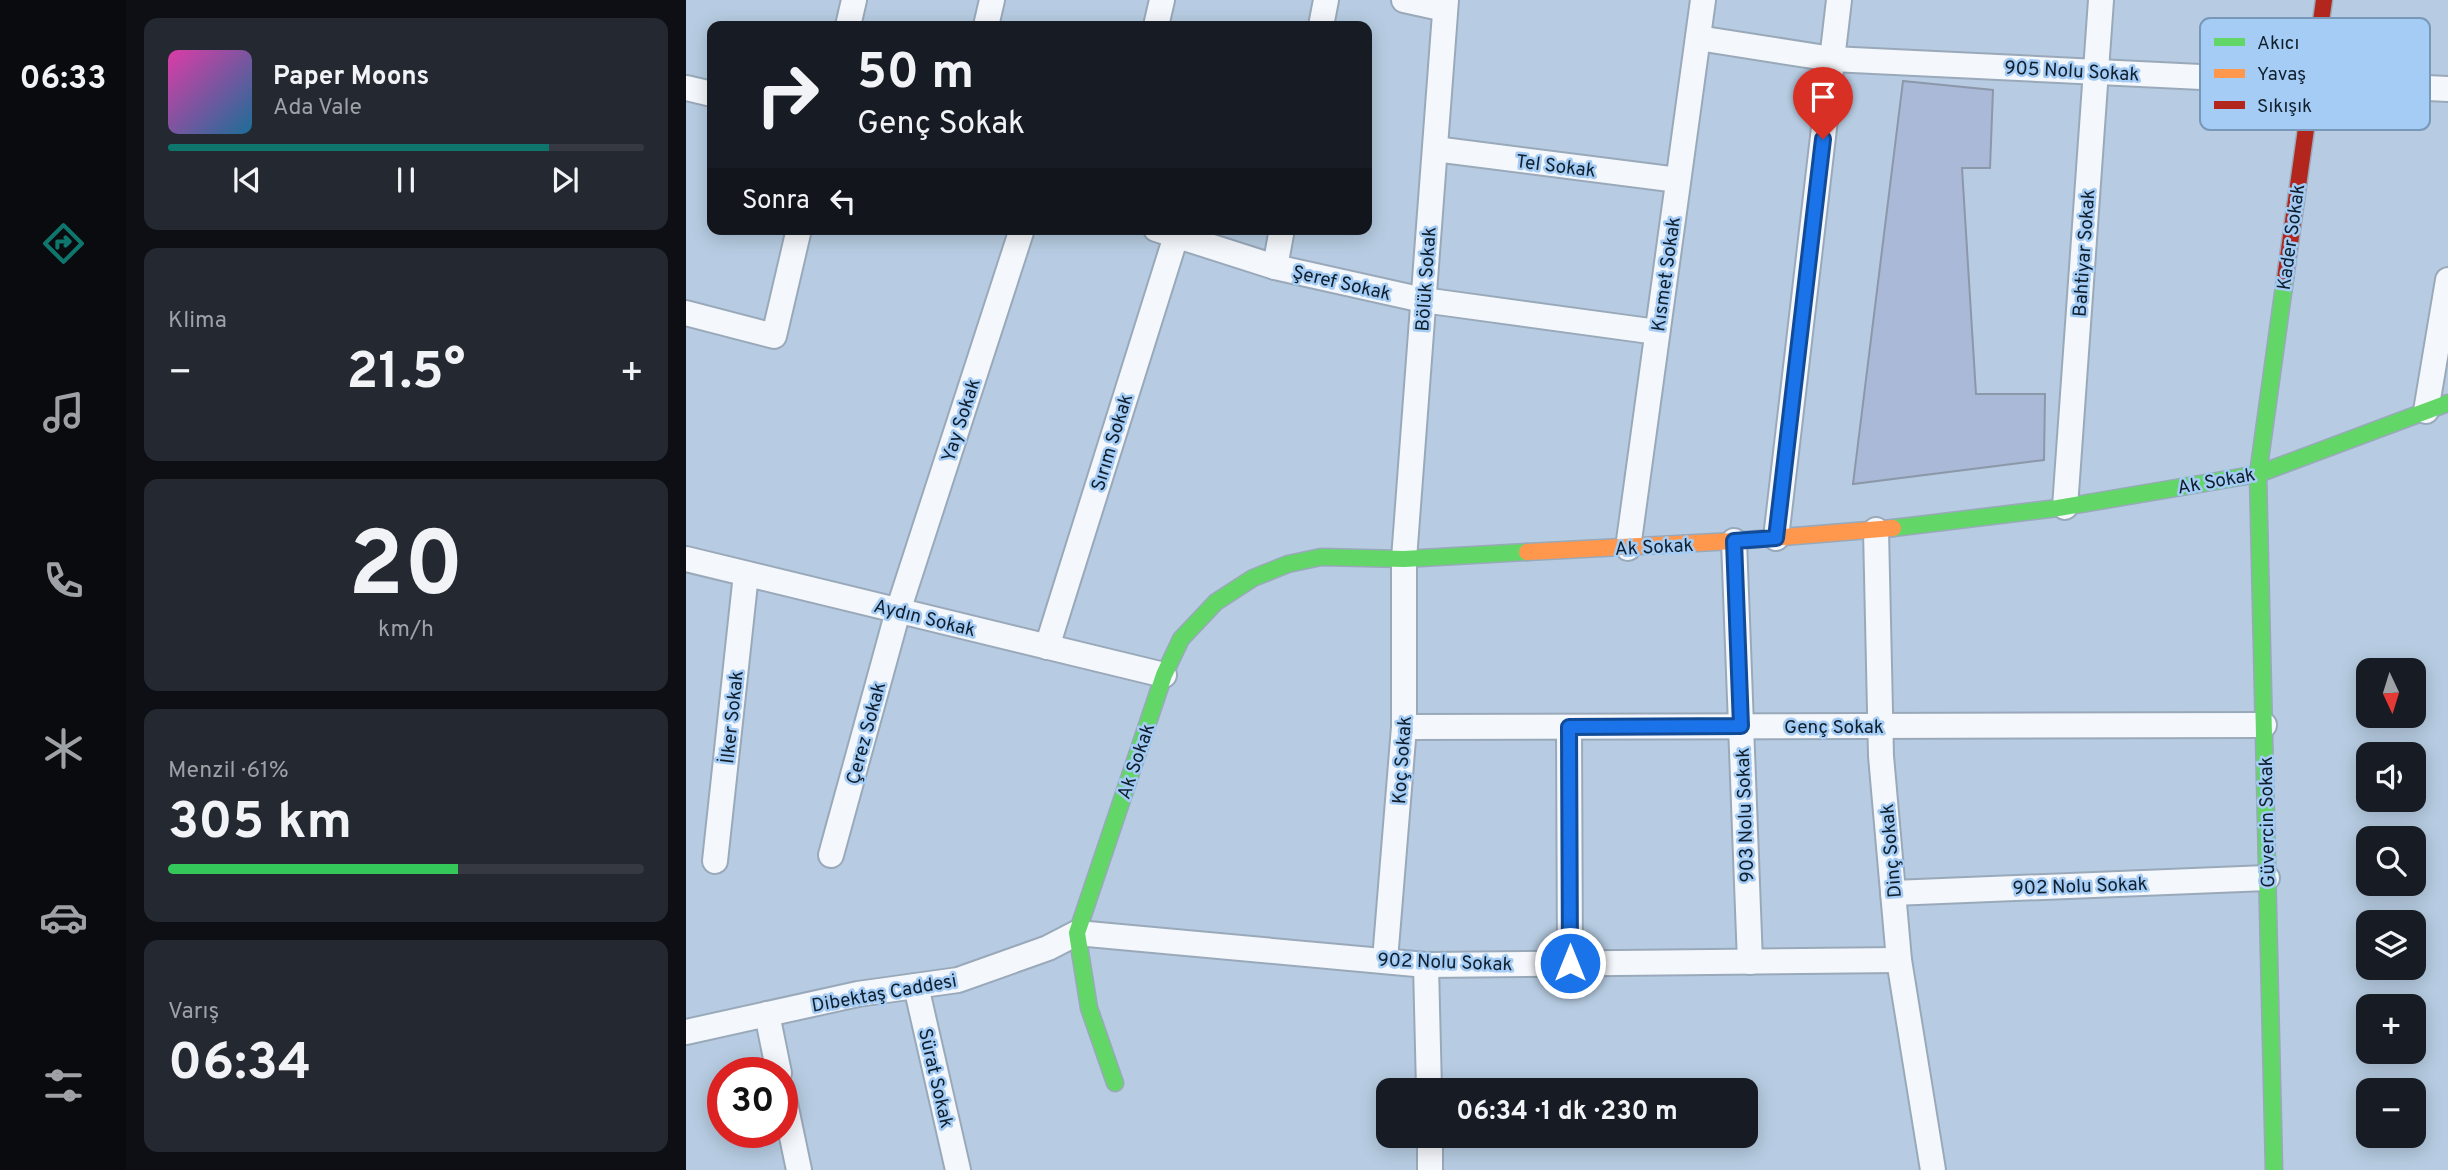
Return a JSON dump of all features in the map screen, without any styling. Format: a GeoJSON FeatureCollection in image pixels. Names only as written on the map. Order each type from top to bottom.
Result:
{"type":"FeatureCollection","features":[{"type":"Feature","properties":{"kind":"street"},"geometry":{"type":"LineString","coordinates":[[849,21],[855,0]]}},
{"type":"Feature","properties":{"kind":"street"},"geometry":{"type":"LineString","coordinates":[[987,21],[992,0]]}},
{"type":"Feature","properties":{"kind":"street"},"geometry":{"type":"LineString","coordinates":[[1157,21],[1163,0]]}},
{"type":"Feature","properties":{"kind":"street"},"geometry":{"type":"LineString","coordinates":[[1322,21],[1326,0]]}},
{"type":"Feature","properties":{"kind":"street"},"geometry":{"type":"LineString","coordinates":[[1404,0],[1446,4]]}},
{"type":"Feature","properties":{"kind":"street","name":"Kısmet Sokak"},"geometry":{"type":"LineString","coordinates":[[1628,548],[1703,0]]}},
{"type":"Feature","properties":{"kind":"street"},"geometry":{"type":"LineString","coordinates":[[1776,538],[1839,0]]}},
{"type":"Feature","properties":{"kind":"street","name":"Bahtiyar Sokak"},"geometry":{"type":"LineString","coordinates":[[2065,507],[2101,0]]}},
{"type":"Feature","properties":{"kind":"street","name":"Kader Sokak"},"geometry":{"type":"LineString","coordinates":[[2321,18],[2324,0]]}},
{"type":"Feature","properties":{"kind":"street","name":"Bölük Sokak"},"geometry":{"type":"LineString","coordinates":[[1404,559],[1446,4]]}},
{"type":"Feature","properties":{"kind":"street","name":"905 Nolu Sokak"},"geometry":{"type":"LineString","coordinates":[[1698,38],[1832,59],[2200,77]]}},
{"type":"Feature","properties":{"kind":"street"},"geometry":{"type":"LineString","coordinates":[[686,88],[707,93]]}},
{"type":"Feature","properties":{"kind":"street","name":"905 Nolu Sokak"},"geometry":{"type":"LineString","coordinates":[[2430,88],[2448,89]]}},
{"type":"Feature","properties":{"kind":"street","name":"Kader Sokak"},"geometry":{"type":"LineString","coordinates":[[2258,474],[2305,130]]}},
{"type":"Feature","properties":{"kind":"street","name":"Tel Sokak"},"geometry":{"type":"LineString","coordinates":[[1435,149],[1678,180]]}},
{"type":"Feature","properties":{"kind":"street"},"geometry":{"type":"LineString","coordinates":[[686,313],[774,335],[798,235]]}},
{"type":"Feature","properties":{"kind":"street","name":"Yay Sokak"},"geometry":{"type":"LineString","coordinates":[[898,611],[1020,235]]}},
{"type":"Feature","properties":{"kind":"street","name":"Sırım Sokak"},"geometry":{"type":"LineString","coordinates":[[1047,647],[1165,235]]}},
{"type":"Feature","properties":{"kind":"street","name":"Şeref Sokak"},"geometry":{"type":"LineString","coordinates":[[1172,235],[1275,267],[1423,300],[1657,332]]}},
{"type":"Feature","properties":{"kind":"street"},"geometry":{"type":"LineString","coordinates":[[1275,267],[1281,235]]}},
{"type":"Feature","properties":{"kind":"street"},"geometry":{"type":"LineString","coordinates":[[2437,407],[2448,280]]}},
{"type":"Feature","properties":{"kind":"street","name":"Ak Sokak"},"geometry":{"type":"LineString","coordinates":[[1077,933],[1164,676],[1181,639],[1216,602],[1253,578],[1288,564],[1321,557],[1404,559],[1776,538],[1876,530],[2065,507],[2258,474],[2437,407]]}},
{"type":"Feature","properties":{"kind":"street","name":"Güvercin Sokak"},"geometry":{"type":"LineString","coordinates":[[2258,474],[2274,1170]]}},
{"type":"Feature","properties":{"kind":"street","name":"Dinç Sokak"},"geometry":{"type":"LineString","coordinates":[[1876,530],[1880,726],[1899,960],[1933,1170]]}},
{"type":"Feature","properties":{"kind":"street","name":"903 Nolu Sokak"},"geometry":{"type":"LineString","coordinates":[[1734,541],[1750,962]]}},
{"type":"Feature","properties":{"kind":"street","name":"Aydın Sokak"},"geometry":{"type":"LineString","coordinates":[[686,559],[1164,676]]}},
{"type":"Feature","properties":{"kind":"street","name":"Koç Sokak"},"geometry":{"type":"LineString","coordinates":[[1384,960],[1404,727],[1404,559]]}},
{"type":"Feature","properties":{"kind":"street","name":"İlker Sokak"},"geometry":{"type":"LineString","coordinates":[[715,861],[746,573]]}},
{"type":"Feature","properties":{"kind":"street","name":"Çerez Sokak"},"geometry":{"type":"LineString","coordinates":[[831,855],[898,611]]}},
{"type":"Feature","properties":{"kind":"street","name":"Genç Sokak"},"geometry":{"type":"LineString","coordinates":[[1404,727],[2264,725]]}},
{"type":"Feature","properties":{"kind":"street"},"geometry":{"type":"LineString","coordinates":[[1569,727],[1570,963]]}},
{"type":"Feature","properties":{"kind":"street","name":"902 Nolu Sokak"},"geometry":{"type":"LineString","coordinates":[[1894,893],[2267,878]]}},
{"type":"Feature","properties":{"kind":"street"},"geometry":{"type":"LineString","coordinates":[[1077,933],[1089,1008],[1115,1083]]}},
{"type":"Feature","properties":{"kind":"street","name":"902 Nolu Sokak"},"geometry":{"type":"LineString","coordinates":[[1077,933],[1426,965],[1899,960]]}},
{"type":"Feature","properties":{"kind":"street","name":"Dibektaş Caddesi"},"geometry":{"type":"LineString","coordinates":[[686,1032],[858,994],[958,980],[988,972],[1077,933]]}},
{"type":"Feature","properties":{"kind":"street"},"geometry":{"type":"LineString","coordinates":[[1426,965],[1429,1078]]}},
{"type":"Feature","properties":{"kind":"street","name":"Sürat Sokak"},"geometry":{"type":"LineString","coordinates":[[916,986],[958,1170]]}},
{"type":"Feature","properties":{"kind":"street"},"geometry":{"type":"LineString","coordinates":[[767,1014],[776,1057]]}},
{"type":"Feature","properties":{"kind":"street"},"geometry":{"type":"LineString","coordinates":[[794,1148],[799,1170]]}},
{"type":"Feature","properties":{"kind":"street"},"geometry":{"type":"LineString","coordinates":[[1430,1148],[1430,1170]]}},
{"type":"Feature","properties":{"kind":"building"},"geometry":{"type":"Polygon","coordinates":[[[1903,81],[1993,90],[1990,168],[1962,168],[1976,394],[2045,394],[2044,460],[1853,484],[1903,81]]]}},
{"type":"Feature","properties":{"kind":"traffic: fast"},"geometry":{"type":"LineString","coordinates":[[2274,1170],[2258,474],[2285,279]]}},
{"type":"Feature","properties":{"kind":"traffic: fast"},"geometry":{"type":"LineString","coordinates":[[1893,528],[2058,508],[2258,474],[2448,403]]}},
{"type":"Feature","properties":{"kind":"traffic: fast"},"geometry":{"type":"LineString","coordinates":[[1115,1083],[1089,1008],[1077,933],[1164,675],[1181,639],[1216,602],[1253,578],[1288,564],[1321,557],[1404,559],[1527,552]]}},
{"type":"Feature","properties":{"kind":"traffic: slow"},"geometry":{"type":"LineString","coordinates":[[1527,552],[1734,541],[1893,528]]}},
{"type":"Feature","properties":{"kind":"traffic: jam"},"geometry":{"type":"LineString","coordinates":[[2321,18],[2324,0]]}},
{"type":"Feature","properties":{"kind":"traffic: jam"},"geometry":{"type":"LineString","coordinates":[[2285,279],[2306,130]]}},
{"type":"Feature","properties":{"kind":"route"},"geometry":{"type":"LineString","coordinates":[[1570,963],[1569,727],[1741,726],[1734,541],[1776,538],[1823,139]]}}]}
